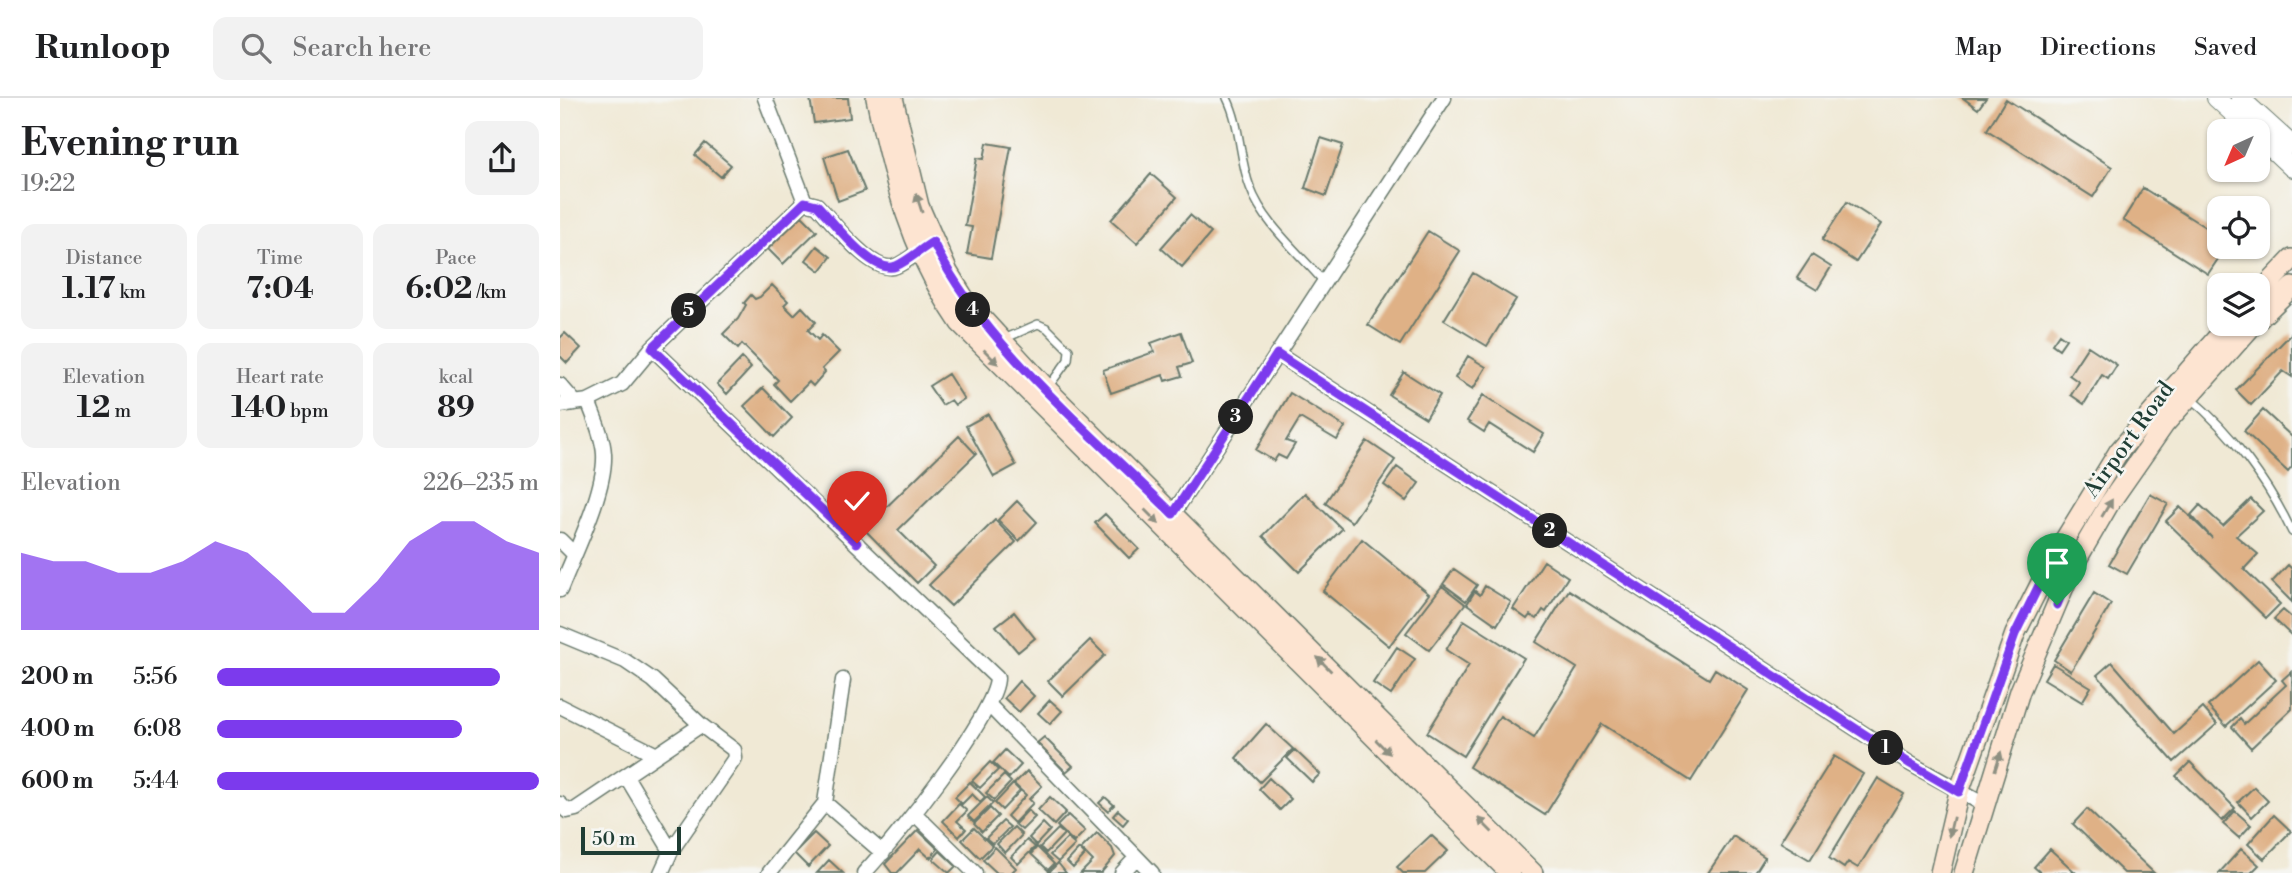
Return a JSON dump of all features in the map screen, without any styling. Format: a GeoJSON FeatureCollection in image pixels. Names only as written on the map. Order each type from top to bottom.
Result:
{"type":"FeatureCollection","features":[{"type":"Feature","properties":{"kind":"main road"},"geometry":{"type":"LineString","coordinates":[[876,98],[900,201],[926,246],[966,301],[1047,389],[1534,873]]}},
{"type":"Feature","properties":{"kind":"main road"},"geometry":{"type":"LineString","coordinates":[[893,98],[939,293],[980,347],[1510,873]]}},
{"type":"Feature","properties":{"kind":"main road"},"geometry":{"type":"LineString","coordinates":[[2270,282],[2292,259]]}},
{"type":"Feature","properties":{"kind":"main road","name":"Airport Road"},"geometry":{"type":"LineString","coordinates":[[2270,308],[2292,287]]}},
{"type":"Feature","properties":{"kind":"main road","name":"Airport Road"},"geometry":{"type":"LineString","coordinates":[[1940,873],[1959,792],[2015,634],[2053,557],[2119,451],[2219,336]]}},
{"type":"Feature","properties":{"kind":"main road","name":"Airport Road"},"geometry":{"type":"LineString","coordinates":[[1964,873],[1983,804],[2020,691],[2072,568],[2136,465],[2188,396],[2243,336]]}},
{"type":"Feature","properties":{"kind":"main road"},"geometry":{"type":"LineString","coordinates":[[2053,557],[2072,568]]}},
{"type":"Feature","properties":{"kind":"street"},"geometry":{"type":"LineString","coordinates":[[765,98],[805,202]]}},
{"type":"Feature","properties":{"kind":"street"},"geometry":{"type":"LineString","coordinates":[[1173,514],[1444,98]]}},
{"type":"Feature","properties":{"kind":"street"},"geometry":{"type":"LineString","coordinates":[[2216,98],[2239,119]]}},
{"type":"Feature","properties":{"kind":"street"},"geometry":{"type":"LineString","coordinates":[[2240,98],[2292,145]]}},
{"type":"Feature","properties":{"kind":"street"},"geometry":{"type":"LineString","coordinates":[[2270,147],[2292,168]]}},
{"type":"Feature","properties":{"kind":"street"},"geometry":{"type":"LineString","coordinates":[[805,202],[817,205],[872,263],[879,266],[896,266],[926,246]]}},
{"type":"Feature","properties":{"kind":"street"},"geometry":{"type":"LineString","coordinates":[[574,402],[622,384],[652,348],[805,202]]}},
{"type":"Feature","properties":{"kind":"street"},"geometry":{"type":"LineString","coordinates":[[652,348],[993,673],[997,687],[990,706],[914,813],[864,873]]}},
{"type":"Feature","properties":{"kind":"street"},"geometry":{"type":"LineString","coordinates":[[1277,354],[1897,755],[1983,804]]}},
{"type":"Feature","properties":{"kind":"street"},"geometry":{"type":"LineString","coordinates":[[560,386],[574,402],[604,450],[604,465],[560,590]]}},
{"type":"Feature","properties":{"kind":"street"},"geometry":{"type":"LineString","coordinates":[[560,540],[574,554]]}},
{"type":"Feature","properties":{"kind":"street"},"geometry":{"type":"LineString","coordinates":[[560,634],[634,667],[679,702],[701,726],[734,750],[735,758],[671,851],[660,873]]}},
{"type":"Feature","properties":{"kind":"street"},"geometry":{"type":"LineString","coordinates":[[769,873],[825,803],[843,680]]}},
{"type":"Feature","properties":{"kind":"street"},"geometry":{"type":"LineString","coordinates":[[560,706],[654,754]]}},
{"type":"Feature","properties":{"kind":"street"},"geometry":{"type":"LineString","coordinates":[[990,706],[1152,873]]}},
{"type":"Feature","properties":{"kind":"street"},"geometry":{"type":"LineString","coordinates":[[560,804],[567,811],[576,809],[654,754],[701,726]]}},
{"type":"Feature","properties":{"kind":"street"},"geometry":{"type":"LineString","coordinates":[[626,776],[671,851]]}},
{"type":"Feature","properties":{"kind":"street"},"geometry":{"type":"LineString","coordinates":[[825,803],[883,853]]}},
{"type":"Feature","properties":{"kind":"street"},"geometry":{"type":"LineString","coordinates":[[914,813],[975,873]]}},
{"type":"Feature","properties":{"kind":"street"},"geometry":{"type":"LineString","coordinates":[[1122,873],[1136,858]]}},
{"type":"Feature","properties":{"kind":"lane"},"geometry":{"type":"LineString","coordinates":[[1227,98],[1237,125],[1250,186],[1259,206],[1324,281]]}},
{"type":"Feature","properties":{"kind":"lane"},"geometry":{"type":"LineString","coordinates":[[1000,340],[1031,326],[1047,328],[1069,351],[1070,356],[1047,389]]}},
{"type":"Feature","properties":{"kind":"lane"},"geometry":{"type":"LineString","coordinates":[[2188,396],[2214,420],[2258,475],[2292,532]]}},
{"type":"Feature","properties":{"kind":"building"},"geometry":{"type":"Polygon","coordinates":[[[810,98],[848,98],[850,118],[814,123],[810,98]]]}},
{"type":"Feature","properties":{"kind":"building"},"geometry":{"type":"Polygon","coordinates":[[[1963,98],[1986,98],[1978,109],[1963,98]]]}},
{"type":"Feature","properties":{"kind":"building"},"geometry":{"type":"Polygon","coordinates":[[[2006,99],[2112,167],[2093,197],[1987,130],[2006,99]]]}},
{"type":"Feature","properties":{"kind":"building"},"geometry":{"type":"Polygon","coordinates":[[[1321,138],[1343,145],[1326,196],[1305,188],[1321,138]]]}},
{"type":"Feature","properties":{"kind":"building"},"geometry":{"type":"Polygon","coordinates":[[[705,143],[731,165],[721,177],[695,155],[705,143]]]}},
{"type":"Feature","properties":{"kind":"building"},"geometry":{"type":"Polygon","coordinates":[[[987,143],[1011,147],[991,258],[967,254],[972,227],[965,226],[977,158],[984,159],[987,143]]]}},
{"type":"Feature","properties":{"kind":"building"},"geometry":{"type":"Polygon","coordinates":[[[848,149],[865,191],[838,201],[824,157],[848,149]]]}},
{"type":"Feature","properties":{"kind":"building"},"geometry":{"type":"Polygon","coordinates":[[[1151,174],[1177,197],[1137,243],[1111,220],[1151,174]]]}},
{"type":"Feature","properties":{"kind":"building"},"geometry":{"type":"Polygon","coordinates":[[[2143,188],[2207,228],[2207,259],[2218,259],[2207,273],[2123,220],[2143,188]]]}},
{"type":"Feature","properties":{"kind":"building"},"geometry":{"type":"Polygon","coordinates":[[[1847,202],[1881,224],[1856,262],[1822,240],[1847,202]]]}},
{"type":"Feature","properties":{"kind":"building"},"geometry":{"type":"Polygon","coordinates":[[[1190,215],[1211,233],[1182,267],[1161,248],[1190,215]]]}},
{"type":"Feature","properties":{"kind":"building"},"geometry":{"type":"Polygon","coordinates":[[[802,216],[817,231],[783,264],[768,249],[802,216]]]}},
{"type":"Feature","properties":{"kind":"building"},"geometry":{"type":"Polygon","coordinates":[[[1428,231],[1460,251],[1400,345],[1368,325],[1428,231]]]}},
{"type":"Feature","properties":{"kind":"building"},"geometry":{"type":"Polygon","coordinates":[[[817,246],[831,257],[820,271],[806,260],[817,246]]]}},
{"type":"Feature","properties":{"kind":"building"},"geometry":{"type":"Polygon","coordinates":[[[1812,255],[1831,267],[1817,290],[1797,278],[1812,255]]]}},
{"type":"Feature","properties":{"kind":"building"},"geometry":{"type":"Polygon","coordinates":[[[1473,273],[1516,299],[1487,346],[1444,320],[1473,273]]]}},
{"type":"Feature","properties":{"kind":"building"},"geometry":{"type":"Polygon","coordinates":[[[772,285],[788,301],[784,305],[794,315],[802,307],[816,322],[808,330],[818,340],[822,335],[839,352],[822,369],[825,372],[813,386],[809,382],[790,401],[774,384],[778,380],[742,344],[738,349],[723,334],[738,319],[746,305],[744,303],[751,295],[755,299],[760,297],[772,285]]]}},
{"type":"Feature","properties":{"kind":"building"},"geometry":{"type":"Polygon","coordinates":[[[1181,332],[1192,363],[1179,367],[1182,376],[1165,381],[1163,375],[1111,393],[1103,370],[1154,352],[1151,343],[1181,332]]]}},
{"type":"Feature","properties":{"kind":"building"},"geometry":{"type":"Polygon","coordinates":[[[565,333],[581,348],[567,363],[560,356],[560,338],[565,333]]]}},
{"type":"Feature","properties":{"kind":"building"},"geometry":{"type":"Polygon","coordinates":[[[2292,333],[2292,377],[2283,371],[2251,405],[2236,390],[2292,333]]]}},
{"type":"Feature","properties":{"kind":"building"},"geometry":{"type":"Polygon","coordinates":[[[2059,334],[2066,339],[2059,349],[2052,344],[2059,334]]]}},
{"type":"Feature","properties":{"kind":"building"},"geometry":{"type":"Polygon","coordinates":[[[2088,346],[2117,365],[2108,379],[2102,375],[2084,404],[2071,395],[2079,382],[2069,375],[2088,346]]]}},
{"type":"Feature","properties":{"kind":"building"},"geometry":{"type":"Polygon","coordinates":[[[1468,356],[1486,367],[1473,389],[1455,378],[1468,356]]]}},
{"type":"Feature","properties":{"kind":"building"},"geometry":{"type":"Polygon","coordinates":[[[742,358],[751,368],[727,394],[717,384],[742,358]]]}},
{"type":"Feature","properties":{"kind":"building"},"geometry":{"type":"Polygon","coordinates":[[[1404,372],[1440,395],[1426,418],[1389,395],[1404,372]]]}},
{"type":"Feature","properties":{"kind":"building"},"geometry":{"type":"Polygon","coordinates":[[[948,374],[964,399],[955,405],[951,400],[942,405],[929,386],[948,374]]]}},
{"type":"Feature","properties":{"kind":"building"},"geometry":{"type":"Polygon","coordinates":[[[763,388],[792,418],[774,437],[744,406],[763,388]]]}},
{"type":"Feature","properties":{"kind":"building"},"geometry":{"type":"Polygon","coordinates":[[[1290,393],[1345,427],[1337,440],[1300,418],[1286,441],[1295,444],[1286,459],[1278,455],[1274,461],[1256,450],[1290,393]]]}},
{"type":"Feature","properties":{"kind":"building"},"geometry":{"type":"Polygon","coordinates":[[[1483,395],[1544,434],[1533,452],[1489,424],[1484,432],[1467,421],[1483,395]]]}},
{"type":"Feature","properties":{"kind":"building"},"geometry":{"type":"Polygon","coordinates":[[[2263,410],[2292,437],[2292,467],[2288,472],[2244,431],[2263,410]]]}},
{"type":"Feature","properties":{"kind":"building"},"geometry":{"type":"Polygon","coordinates":[[[988,414],[1016,465],[994,477],[966,426],[988,414]]]}},
{"type":"Feature","properties":{"kind":"building"},"geometry":{"type":"Polygon","coordinates":[[[959,436],[976,454],[898,530],[934,566],[917,583],[864,529],[959,436]]]}},
{"type":"Feature","properties":{"kind":"building"},"geometry":{"type":"Polygon","coordinates":[[[1367,441],[1395,460],[1352,522],[1325,503],[1367,441]]]}},
{"type":"Feature","properties":{"kind":"building"},"geometry":{"type":"Polygon","coordinates":[[[1397,467],[1419,483],[1406,501],[1384,485],[1397,467]]]}},
{"type":"Feature","properties":{"kind":"building"},"geometry":{"type":"Polygon","coordinates":[[[1305,493],[1342,529],[1299,572],[1263,536],[1305,493]]]}},
{"type":"Feature","properties":{"kind":"building"},"geometry":{"type":"Polygon","coordinates":[[[2150,494],[2168,504],[2127,574],[2109,564],[2150,494]]]}},
{"type":"Feature","properties":{"kind":"building"},"geometry":{"type":"Polygon","coordinates":[[[2251,499],[2263,511],[2236,536],[2258,554],[2244,569],[2280,604],[2266,618],[2166,521],[2180,507],[2212,538],[2191,515],[2200,505],[2223,526],[2251,499]]]}},
{"type":"Feature","properties":{"kind":"building"},"geometry":{"type":"Polygon","coordinates":[[[1017,501],[1037,522],[1019,541],[998,520],[1017,501]]]}},
{"type":"Feature","properties":{"kind":"building"},"geometry":{"type":"Polygon","coordinates":[[[1105,514],[1139,549],[1129,558],[1095,523],[1105,514]]]}},
{"type":"Feature","properties":{"kind":"building"},"geometry":{"type":"Polygon","coordinates":[[[995,520],[1016,542],[951,606],[929,585],[995,520]]]}},
{"type":"Feature","properties":{"kind":"building"},"geometry":{"type":"Polygon","coordinates":[[[1362,539],[1429,594],[1389,646],[1323,591],[1362,539]]]}},
{"type":"Feature","properties":{"kind":"building"},"geometry":{"type":"Polygon","coordinates":[[[1544,561],[1568,577],[1546,612],[1543,610],[1537,619],[1530,615],[1527,619],[1513,609],[1544,561]]]}},
{"type":"Feature","properties":{"kind":"building"},"geometry":{"type":"Polygon","coordinates":[[[2288,565],[2292,569],[2292,602],[2272,582],[2288,565]]]}},
{"type":"Feature","properties":{"kind":"building"},"geometry":{"type":"Polygon","coordinates":[[[1454,569],[1477,585],[1466,601],[1443,584],[1454,569]]]}},
{"type":"Feature","properties":{"kind":"building"},"geometry":{"type":"Polygon","coordinates":[[[1442,586],[1465,604],[1429,650],[1406,633],[1442,586]]]}},
{"type":"Feature","properties":{"kind":"building"},"geometry":{"type":"Polygon","coordinates":[[[1485,586],[1511,602],[1497,625],[1467,604],[1475,591],[1480,595],[1485,586]]]}},
{"type":"Feature","properties":{"kind":"building"},"geometry":{"type":"Polygon","coordinates":[[[1569,590],[1709,679],[1715,669],[1748,690],[1691,781],[1602,724],[1545,815],[1469,767],[1500,716],[1534,738],[1577,668],[1536,642],[1569,590]]]}},
{"type":"Feature","properties":{"kind":"building"},"geometry":{"type":"Polygon","coordinates":[[[2094,593],[2111,604],[2071,671],[2054,660],[2094,593]]]}},
{"type":"Feature","properties":{"kind":"building"},"geometry":{"type":"Polygon","coordinates":[[[2283,610],[2292,618],[2292,636],[2274,619],[2283,610]]]}},
{"type":"Feature","properties":{"kind":"building"},"geometry":{"type":"Polygon","coordinates":[[[1014,612],[1035,638],[1018,652],[996,626],[1014,612]]]}},
{"type":"Feature","properties":{"kind":"building"},"geometry":{"type":"Polygon","coordinates":[[[1464,620],[1524,658],[1463,756],[1427,733],[1469,665],[1446,650],[1464,620]]]}},
{"type":"Feature","properties":{"kind":"building"},"geometry":{"type":"Polygon","coordinates":[[[1090,640],[1105,655],[1063,696],[1048,681],[1090,640]]]}},
{"type":"Feature","properties":{"kind":"building"},"geometry":{"type":"Polygon","coordinates":[[[1397,647],[1415,659],[1391,695],[1373,683],[1397,647]]]}},
{"type":"Feature","properties":{"kind":"building"},"geometry":{"type":"Polygon","coordinates":[[[2258,660],[2276,680],[2226,726],[2208,706],[2258,660]]]}},
{"type":"Feature","properties":{"kind":"building"},"geometry":{"type":"Polygon","coordinates":[[[2112,662],[2174,734],[2203,708],[2217,724],[2174,762],[2097,675],[2112,662]]]}},
{"type":"Feature","properties":{"kind":"building"},"geometry":{"type":"Polygon","coordinates":[[[2053,664],[2091,687],[2082,702],[2044,679],[2053,664]]]}},
{"type":"Feature","properties":{"kind":"building"},"geometry":{"type":"Polygon","coordinates":[[[2292,671],[2292,709],[2251,748],[2232,727],[2240,719],[2244,724],[2286,685],[2282,680],[2292,671]]]}},
{"type":"Feature","properties":{"kind":"building"},"geometry":{"type":"Polygon","coordinates":[[[1019,681],[1034,696],[1019,712],[1004,698],[1019,681]]]}},
{"type":"Feature","properties":{"kind":"building"},"geometry":{"type":"Polygon","coordinates":[[[1050,700],[1062,711],[1050,724],[1038,713],[1050,700]]]}},
{"type":"Feature","properties":{"kind":"building"},"geometry":{"type":"Polygon","coordinates":[[[1266,724],[1293,749],[1260,782],[1236,758],[1266,724]]]}},
{"type":"Feature","properties":{"kind":"building"},"geometry":{"type":"Polygon","coordinates":[[[1044,737],[1073,766],[1066,772],[1037,743],[1044,737]]]}},
{"type":"Feature","properties":{"kind":"building"},"geometry":{"type":"Polygon","coordinates":[[[1005,750],[1021,765],[1009,778],[993,763],[1005,750]]]}},
{"type":"Feature","properties":{"kind":"building"},"geometry":{"type":"Polygon","coordinates":[[[1295,750],[1320,774],[1312,782],[1287,758],[1295,750]]]}},
{"type":"Feature","properties":{"kind":"building"},"geometry":{"type":"Polygon","coordinates":[[[1834,756],[1863,774],[1810,860],[1780,842],[1834,756]]]}},
{"type":"Feature","properties":{"kind":"building"},"geometry":{"type":"Polygon","coordinates":[[[990,762],[998,770],[980,788],[972,781],[990,762]]]}},
{"type":"Feature","properties":{"kind":"building"},"geometry":{"type":"Polygon","coordinates":[[[2190,762],[2235,808],[2222,821],[2176,776],[2190,762]]]}},
{"type":"Feature","properties":{"kind":"building"},"geometry":{"type":"Polygon","coordinates":[[[1027,771],[1042,786],[1029,799],[1033,803],[1014,823],[1007,816],[1026,795],[1014,784],[1027,771]]]}},
{"type":"Feature","properties":{"kind":"building"},"geometry":{"type":"Polygon","coordinates":[[[1004,775],[1011,782],[994,800],[986,793],[1004,775]]]}},
{"type":"Feature","properties":{"kind":"building"},"geometry":{"type":"Polygon","coordinates":[[[1269,778],[1291,799],[1280,810],[1259,789],[1269,778]]]}},
{"type":"Feature","properties":{"kind":"building"},"geometry":{"type":"Polygon","coordinates":[[[1878,778],[1904,794],[1858,868],[1848,862],[1844,868],[1829,858],[1878,778]]]}},
{"type":"Feature","properties":{"kind":"building"},"geometry":{"type":"Polygon","coordinates":[[[970,782],[985,797],[980,802],[972,794],[962,804],[955,797],[970,782]]]}},
{"type":"Feature","properties":{"kind":"building"},"geometry":{"type":"Polygon","coordinates":[[[1013,784],[1020,791],[1002,810],[995,803],[1013,784]]]}},
{"type":"Feature","properties":{"kind":"building"},"geometry":{"type":"Polygon","coordinates":[[[2254,787],[2268,801],[2252,817],[2238,802],[2254,787]]]}},
{"type":"Feature","properties":{"kind":"building"},"geometry":{"type":"Polygon","coordinates":[[[987,797],[993,803],[974,822],[968,816],[987,797]]]}},
{"type":"Feature","properties":{"kind":"building"},"geometry":{"type":"Polygon","coordinates":[[[1050,797],[1066,812],[1054,825],[1038,810],[1050,797]]]}},
{"type":"Feature","properties":{"kind":"building"},"geometry":{"type":"Polygon","coordinates":[[[1105,797],[1114,805],[1108,811],[1099,803],[1105,797]]]}},
{"type":"Feature","properties":{"kind":"building"},"geometry":{"type":"Polygon","coordinates":[[[959,804],[967,811],[957,821],[966,829],[959,837],[943,821],[959,804]]]}},
{"type":"Feature","properties":{"kind":"building"},"geometry":{"type":"Polygon","coordinates":[[[990,808],[998,816],[982,832],[974,824],[990,808]]]}},
{"type":"Feature","properties":{"kind":"building"},"geometry":{"type":"Polygon","coordinates":[[[2087,809],[2154,873],[2124,873],[2073,824],[2087,809]]]}},
{"type":"Feature","properties":{"kind":"building"},"geometry":{"type":"Polygon","coordinates":[[[1028,810],[1035,817],[1022,830],[1015,824],[1028,810]]]}},
{"type":"Feature","properties":{"kind":"building"},"geometry":{"type":"Polygon","coordinates":[[[1118,810],[1128,819],[1123,825],[1113,816],[1118,810]]]}},
{"type":"Feature","properties":{"kind":"building"},"geometry":{"type":"Polygon","coordinates":[[[2235,811],[2251,825],[2239,838],[2223,824],[2235,811]]]}},
{"type":"Feature","properties":{"kind":"building"},"geometry":{"type":"Polygon","coordinates":[[[1068,815],[1085,831],[1074,842],[1057,826],[1068,815]]]}},
{"type":"Feature","properties":{"kind":"building"},"geometry":{"type":"Polygon","coordinates":[[[2274,815],[2291,831],[2264,859],[2248,844],[2274,815]]]}},
{"type":"Feature","properties":{"kind":"building"},"geometry":{"type":"Polygon","coordinates":[[[1003,821],[1010,827],[993,844],[986,838],[1003,821]]]}},
{"type":"Feature","properties":{"kind":"building"},"geometry":{"type":"Polygon","coordinates":[[[1043,823],[1050,830],[1036,845],[1029,838],[1043,823]]]}},
{"type":"Feature","properties":{"kind":"building"},"geometry":{"type":"Polygon","coordinates":[[[1014,827],[1022,835],[1005,853],[997,844],[1014,827]]]}},
{"type":"Feature","properties":{"kind":"building"},"geometry":{"type":"Polygon","coordinates":[[[974,828],[992,846],[980,858],[962,840],[974,828]]]}},
{"type":"Feature","properties":{"kind":"building"},"geometry":{"type":"Polygon","coordinates":[[[1058,829],[1064,834],[1046,853],[1040,847],[1058,829]]]}},
{"type":"Feature","properties":{"kind":"building"},"geometry":{"type":"Polygon","coordinates":[[[918,830],[938,849],[930,858],[920,849],[897,873],[892,873],[885,864],[918,830]]]}},
{"type":"Feature","properties":{"kind":"building"},"geometry":{"type":"Polygon","coordinates":[[[814,833],[828,846],[808,867],[794,853],[814,833]]]}},
{"type":"Feature","properties":{"kind":"building"},"geometry":{"type":"Polygon","coordinates":[[[1097,833],[1112,848],[1115,856],[1101,873],[1081,873],[1093,861],[1081,849],[1097,833]]]}},
{"type":"Feature","properties":{"kind":"building"},"geometry":{"type":"Polygon","coordinates":[[[1431,835],[1448,851],[1425,873],[1403,873],[1397,867],[1431,835]]]}},
{"type":"Feature","properties":{"kind":"building"},"geometry":{"type":"Polygon","coordinates":[[[1733,836],[1765,857],[1755,873],[1708,873],[1733,836]]]}},
{"type":"Feature","properties":{"kind":"building"},"geometry":{"type":"Polygon","coordinates":[[[1067,838],[1075,845],[1058,862],[1050,855],[1067,838]]]}},
{"type":"Feature","properties":{"kind":"building"},"geometry":{"type":"Polygon","coordinates":[[[1027,840],[1035,847],[1018,864],[1011,857],[1027,840]]]}},
{"type":"Feature","properties":{"kind":"building"},"geometry":{"type":"Polygon","coordinates":[[[995,847],[1016,868],[1011,873],[997,873],[983,860],[995,847]]]}},
{"type":"Feature","properties":{"kind":"building"},"geometry":{"type":"Polygon","coordinates":[[[1037,847],[1054,864],[1048,870],[1031,854],[1037,847]]]}},
{"type":"Feature","properties":{"kind":"building"},"geometry":{"type":"Polygon","coordinates":[[[1079,849],[1085,855],[1073,868],[1067,862],[1079,849]]]}},
{"type":"Feature","properties":{"kind":"building"},"geometry":{"type":"Polygon","coordinates":[[[2050,849],[2076,873],[2041,873],[2034,867],[2050,849]]]}},
{"type":"Feature","properties":{"kind":"building"},"geometry":{"type":"Polygon","coordinates":[[[2241,849],[2259,865],[2251,873],[2219,873],[2241,849]]]}},
{"type":"Feature","properties":{"kind":"building"},"geometry":{"type":"Polygon","coordinates":[[[940,851],[956,866],[949,873],[933,859],[940,851]]]}},
{"type":"Feature","properties":{"kind":"building"},"geometry":{"type":"Polygon","coordinates":[[[829,860],[843,873],[817,873],[829,860]]]}},
{"type":"Feature","properties":{"kind":"building"},"geometry":{"type":"Polygon","coordinates":[[[1058,863],[1066,873],[1048,873],[1058,863]]]}},
{"type":"Feature","properties":{"kind":"route"},"geometry":{"type":"LineString","coordinates":[[857,543],[652,348],[794,209],[805,202],[817,205],[872,263],[885,268],[896,266],[933,242],[947,272],[966,301],[1000,340],[1173,514],[1277,354],[1909,763],[1959,792],[2015,634],[2053,557],[2072,568],[2057,605]]}}]}
